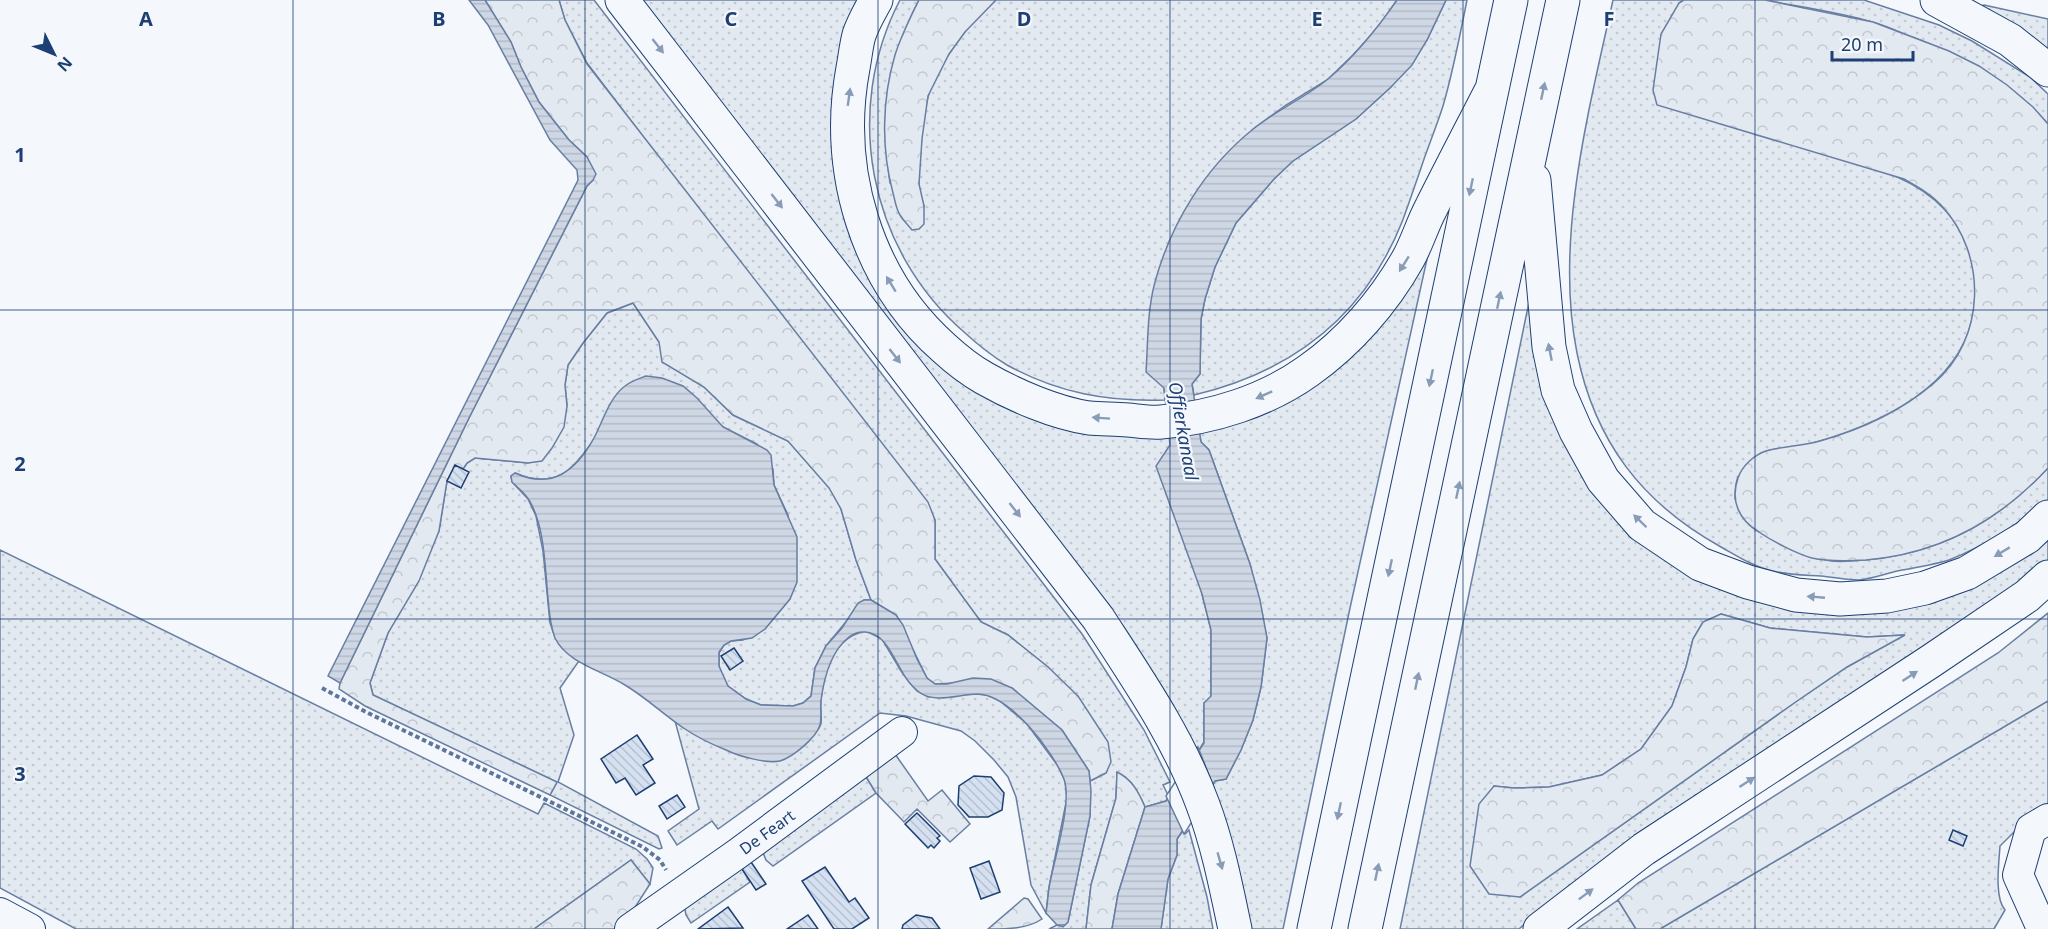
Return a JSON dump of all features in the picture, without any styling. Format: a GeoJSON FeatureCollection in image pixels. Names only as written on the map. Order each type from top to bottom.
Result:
{"type":"FeatureCollection","features":[{"type":"Feature","properties":{"kind":"highway"},"geometry":{"type":"LineString","coordinates":[[622,0],[1098,618],[1153,701],[1186,764],[1203,805],[1222,866],[1235,929]]}},
{"type":"Feature","properties":{"kind":"highway"},"geometry":{"type":"LineString","coordinates":[[876,0],[859,35],[847,106],[847,138],[855,195],[863,226],[873,251],[906,308],[928,334],[953,356],[983,378],[1019,395],[1059,410],[1088,417],[1159,422],[1204,416],[1263,396],[1308,372],[1373,312],[1408,259],[1429,212],[1492,89]]}},
{"type":"Feature","properties":{"kind":"highway"},"geometry":{"type":"LineString","coordinates":[[1314,929],[1511,0]]}},
{"type":"Feature","properties":{"kind":"highway"},"geometry":{"type":"LineString","coordinates":[[1365,929],[1563,0]]}},
{"type":"Feature","properties":{"kind":"highway"},"geometry":{"type":"LineString","coordinates":[[1937,0],[2010,40],[2048,70]]}},
{"type":"Feature","properties":{"kind":"highway"},"geometry":{"type":"LineString","coordinates":[[1531,148],[1544,277],[1544,306],[1549,347],[1558,390],[1576,431],[1603,480],[1642,525],[1700,564],[1710,568],[1748,582],[1796,595],[1840,599],[1897,594],[1925,588],[1967,573],[2027,537],[2048,517]]}},
{"type":"Feature","properties":{"kind":"highway"},"geometry":{"type":"LineString","coordinates":[[1540,929],[1644,849],[1931,662],[2027,596],[2048,578]]}},
{"type":"Feature","properties":{"kind":"street","name":"De Feart"},"geometry":{"type":"LineString","coordinates":[[630,929],[902,732]]}},
{"type":"Feature","properties":{"kind":"street"},"geometry":{"type":"LineString","coordinates":[[2047,929],[2040,924],[2018,875],[2031,829],[2048,819]]}},
{"type":"Feature","properties":{"kind":"street"},"geometry":{"type":"LineString","coordinates":[[0,913],[30,929]]}},
{"type":"Feature","properties":{"kind":"path"},"geometry":{"type":"LineString","coordinates":[[322,688],[366,712],[643,847],[660,860],[683,892]]}},
{"type":"Feature","properties":{"kind":"green space"},"geometry":{"type":"Polygon","coordinates":[[[485,0],[559,0],[565,20],[587,64],[928,502],[935,520],[935,559],[981,622],[1008,635],[1048,667],[1078,696],[1108,742],[1111,762],[1106,773],[1090,781],[1089,771],[1062,730],[1012,688],[955,683],[935,684],[927,678],[896,615],[871,600],[841,509],[829,488],[788,441],[733,415],[704,387],[662,362],[659,342],[633,303],[607,313],[568,365],[564,427],[542,461],[528,463],[475,458],[463,469],[455,466],[447,481],[439,531],[419,581],[388,633],[370,683],[373,695],[557,782],[550,795],[365,706],[339,689],[470,416],[587,186],[593,180],[587,157],[569,140],[539,102],[511,42],[485,0]]]}},
{"type":"Feature","properties":{"kind":"green space"},"geometry":{"type":"Polygon","coordinates":[[[559,0],[594,0],[1082,634],[1144,730],[1170,782],[1163,785],[1169,797],[1166,801],[1145,807],[1131,783],[1117,773],[1116,798],[1091,885],[1086,929],[1049,929],[1057,925],[1063,927],[1068,922],[1090,816],[1090,781],[1106,773],[1060,681],[1048,667],[1008,635],[981,622],[935,559],[935,520],[587,63],[565,20],[559,0]]]}},
{"type":"Feature","properties":{"kind":"green space"},"geometry":{"type":"Polygon","coordinates":[[[635,0],[866,0],[840,162],[956,369],[1169,433],[1211,630],[1211,697],[1204,703],[1204,742],[1199,750],[1197,747],[1193,752],[635,0]]]}},
{"type":"Feature","properties":{"kind":"green space"},"geometry":{"type":"Polygon","coordinates":[[[900,0],[919,0],[899,45],[888,89],[887,158],[890,183],[924,206],[919,187],[919,165],[922,128],[932,85],[965,31],[996,0],[1397,0],[1379,26],[1327,80],[1286,105],[1252,130],[1164,388],[1165,400],[1144,400],[1103,397],[1064,389],[1026,375],[1007,365],[964,332],[932,299],[906,261],[887,220],[875,177],[870,132],[872,87],[882,43],[900,0]]]}},
{"type":"Feature","properties":{"kind":"green space"},"geometry":{"type":"Polygon","coordinates":[[[919,0],[996,0],[965,32],[949,54],[928,96],[919,184],[924,206],[924,224],[919,229],[912,230],[900,215],[889,176],[885,142],[885,106],[895,55],[919,0]]]}},
{"type":"Feature","properties":{"kind":"green space"},"geometry":{"type":"Polygon","coordinates":[[[1446,0],[1467,0],[1447,93],[1402,222],[1386,256],[1367,286],[1320,336],[1292,355],[1262,372],[1194,395],[1192,384],[1200,374],[1201,319],[1205,299],[1215,267],[1236,223],[1274,179],[1293,161],[1356,119],[1391,87],[1427,40],[1446,0]]]}},
{"type":"Feature","properties":{"kind":"green space"},"geometry":{"type":"Polygon","coordinates":[[[1613,0],[1684,0],[1679,3],[1882,171],[1921,190],[1943,207],[1960,230],[1972,263],[1975,297],[1971,325],[1960,350],[1945,371],[1925,390],[1878,419],[1827,439],[1765,452],[1738,477],[1735,499],[1819,557],[1837,561],[1891,557],[1941,543],[1987,520],[2008,505],[2048,468],[2048,501],[2000,534],[1949,560],[1868,579],[1850,580],[1785,573],[1752,564],[1693,530],[1645,490],[1626,467],[1596,415],[1577,353],[1571,310],[1572,221],[1577,175],[1613,0]]]}},
{"type":"Feature","properties":{"kind":"green space"},"geometry":{"type":"Polygon","coordinates":[[[1684,0],[1765,0],[1873,22],[1949,51],[1979,66],[2007,85],[2033,107],[2048,124],[2048,468],[2009,504],[1966,532],[1918,551],[1866,560],[1832,561],[1799,554],[1764,536],[1741,516],[1736,502],[1736,486],[1742,469],[1753,458],[1766,451],[1813,443],[1865,425],[1907,403],[1933,384],[1950,366],[1963,344],[1971,321],[1975,297],[1973,272],[1967,248],[1956,225],[1937,201],[1904,179],[1657,105],[1653,90],[1661,34],[1679,3],[1684,0]]]}},
{"type":"Feature","properties":{"kind":"green space"},"geometry":{"type":"Polygon","coordinates":[[[1765,0],[1864,0],[1939,25],[1972,41],[2030,77],[2048,94],[2048,124],[2018,95],[1987,72],[1934,46],[1883,25],[1859,18],[1765,0]]]}},
{"type":"Feature","properties":{"kind":"green space"},"geometry":{"type":"Polygon","coordinates":[[[1984,5],[2048,19],[2048,51],[1978,7],[1984,5]]]}},
{"type":"Feature","properties":{"kind":"green space"},"geometry":{"type":"Polygon","coordinates":[[[1429,250],[1350,608],[1283,929],[1245,929],[1211,794],[1215,781],[1226,779],[1253,720],[1261,687],[1267,638],[1250,564],[1209,450],[1201,442],[1199,429],[1231,420],[1429,250]]]}},
{"type":"Feature","properties":{"kind":"green space"},"geometry":{"type":"Polygon","coordinates":[[[1529,302],[1637,528],[1832,607],[2048,537],[2048,572],[1530,919],[1519,929],[1400,929],[1529,302]],[[1721,614],[1703,622],[1693,639],[1672,706],[1641,749],[1602,775],[1549,787],[1494,786],[1520,897],[1797,701],[1847,667],[1904,635],[1867,637],[1770,628],[1721,614]]]}},
{"type":"Feature","properties":{"kind":"green space"},"geometry":{"type":"Polygon","coordinates":[[[633,303],[685,375],[704,387],[733,415],[788,441],[830,488],[841,509],[871,600],[864,600],[826,646],[815,668],[811,696],[803,703],[793,706],[761,705],[746,699],[728,686],[719,666],[719,653],[724,645],[731,641],[743,640],[765,629],[790,599],[788,515],[774,485],[773,469],[757,444],[723,427],[713,418],[594,439],[570,468],[552,478],[529,478],[515,473],[511,476],[512,482],[528,499],[536,516],[543,551],[550,623],[555,637],[562,648],[579,661],[560,688],[574,735],[558,782],[658,836],[662,848],[659,849],[550,795],[557,782],[373,695],[370,683],[388,633],[439,531],[447,481],[455,465],[463,469],[475,458],[528,463],[567,406],[565,385],[568,365],[607,313],[633,303]]]}},
{"type":"Feature","properties":{"kind":"green space"},"geometry":{"type":"Polygon","coordinates":[[[0,550],[538,814],[544,803],[636,849],[653,868],[650,884],[631,860],[534,929],[76,929],[0,888],[0,550]]]}},
{"type":"Feature","properties":{"kind":"green space"},"geometry":{"type":"Polygon","coordinates":[[[2048,613],[2048,701],[1660,929],[1636,929],[1618,900],[1638,883],[1998,653],[2048,613]]]}},
{"type":"Feature","properties":{"kind":"green space"},"geometry":{"type":"Polygon","coordinates":[[[1721,614],[1770,628],[1867,637],[1905,635],[1847,667],[1797,701],[1520,897],[1489,894],[1470,866],[1479,804],[1494,786],[1549,787],[1602,775],[1641,749],[1672,706],[1693,639],[1703,622],[1721,614]]]}},
{"type":"Feature","properties":{"kind":"green space"},"geometry":{"type":"Polygon","coordinates":[[[866,631],[882,639],[901,671],[917,691],[928,697],[975,694],[987,695],[1000,701],[1027,724],[1058,766],[1065,781],[1067,798],[1046,913],[1031,885],[1016,797],[1008,777],[975,741],[961,731],[906,716],[880,713],[718,829],[712,821],[677,845],[668,831],[699,809],[675,721],[684,728],[804,746],[821,724],[822,689],[833,657],[846,640],[866,631]]]}},
{"type":"Feature","properties":{"kind":"green space"},"geometry":{"type":"Polygon","coordinates":[[[2048,701],[2048,803],[2000,846],[1998,889],[2005,910],[1994,929],[1660,929],[2048,701]]]}},
{"type":"Feature","properties":{"kind":"green space"},"geometry":{"type":"Polygon","coordinates":[[[895,754],[928,801],[942,790],[970,824],[950,842],[917,809],[904,822],[876,793],[865,775],[895,754]]]}},
{"type":"Feature","properties":{"kind":"green space"},"geometry":{"type":"Polygon","coordinates":[[[1117,772],[1131,782],[1145,807],[1118,894],[1112,929],[1086,929],[1091,885],[1116,798],[1117,772]]]}},
{"type":"Feature","properties":{"kind":"green space"},"geometry":{"type":"Polygon","coordinates":[[[865,775],[876,793],[773,866],[766,860],[762,850],[865,775]]]}},
{"type":"Feature","properties":{"kind":"green space"},"geometry":{"type":"Polygon","coordinates":[[[1189,830],[1213,929],[1161,929],[1168,879],[1177,855],[1177,839],[1183,831],[1185,834],[1189,830]]]}},
{"type":"Feature","properties":{"kind":"green space"},"geometry":{"type":"Polygon","coordinates":[[[749,858],[751,862],[742,869],[750,882],[691,923],[686,915],[684,904],[749,858]]]}},
{"type":"Feature","properties":{"kind":"green space"},"geometry":{"type":"Polygon","coordinates":[[[631,860],[650,884],[632,912],[616,929],[534,929],[631,860]]]}},
{"type":"Feature","properties":{"kind":"green space"},"geometry":{"type":"Polygon","coordinates":[[[1024,898],[1028,899],[1042,919],[1024,927],[988,929],[1024,898]]]}},
{"type":"Feature","properties":{"kind":"green space"},"geometry":{"type":"Polygon","coordinates":[[[1618,900],[1636,929],[1577,929],[1618,900]]]}},
{"type":"Feature","properties":{"kind":"water"},"geometry":{"type":"Polygon","coordinates":[[[469,0],[485,0],[511,42],[539,102],[569,140],[587,157],[596,174],[587,186],[470,416],[340,683],[328,676],[578,180],[577,170],[550,140],[488,25],[469,0]]]}},
{"type":"Feature","properties":{"kind":"water","name":"Offierkanaal"},"geometry":{"type":"Polygon","coordinates":[[[1397,0],[1446,0],[1412,65],[1356,119],[1293,161],[1274,179],[1236,223],[1215,267],[1205,299],[1201,319],[1200,374],[1192,384],[1201,442],[1209,450],[1250,564],[1260,600],[1267,638],[1261,687],[1253,720],[1226,779],[1215,781],[1177,839],[1177,855],[1168,879],[1161,929],[1112,929],[1118,894],[1145,807],[1166,801],[1204,743],[1204,703],[1211,696],[1211,630],[1202,594],[1156,466],[1170,445],[1164,388],[1146,372],[1149,316],[1155,282],[1180,218],[1219,161],[1261,123],[1319,86],[1338,70],[1365,42],[1397,0]]]}},
{"type":"Feature","properties":{"kind":"water"},"geometry":{"type":"Polygon","coordinates":[[[646,376],[662,378],[683,386],[723,427],[767,450],[771,455],[774,485],[797,537],[797,582],[790,599],[765,629],[752,638],[731,641],[719,652],[719,666],[728,686],[746,699],[761,705],[793,706],[803,703],[811,696],[815,668],[826,646],[842,628],[858,603],[871,600],[896,615],[903,625],[927,678],[935,684],[947,684],[973,678],[991,679],[1012,688],[1062,730],[1089,771],[1090,816],[1068,922],[1065,925],[1057,925],[1046,913],[1050,882],[1065,814],[1064,779],[1050,754],[1029,726],[1003,704],[978,694],[940,698],[925,696],[907,680],[881,639],[870,633],[857,633],[849,637],[837,650],[829,666],[822,692],[821,722],[818,730],[791,756],[774,762],[738,755],[698,737],[632,690],[586,666],[561,647],[555,638],[551,623],[538,522],[529,500],[512,482],[511,476],[515,473],[528,478],[552,478],[571,468],[587,450],[619,391],[627,384],[646,376]]]}},
{"type":"Feature","properties":{"kind":"pier"},"geometry":{"type":"Polygon","coordinates":[[[1198,747],[1214,788],[1184,834],[1166,796],[1198,747]]]}},
{"type":"Feature","properties":{"kind":"building"},"geometry":{"type":"Polygon","coordinates":[[[455,465],[469,472],[461,488],[447,481],[455,465]]]}},
{"type":"Feature","properties":{"kind":"building"},"geometry":{"type":"Polygon","coordinates":[[[734,648],[743,661],[730,670],[721,656],[734,648]]]}},
{"type":"Feature","properties":{"kind":"building"},"geometry":{"type":"Polygon","coordinates":[[[637,735],[653,759],[643,765],[655,783],[636,795],[625,778],[616,783],[601,759],[637,735]]]}},
{"type":"Feature","properties":{"kind":"building"},"geometry":{"type":"Polygon","coordinates":[[[974,776],[991,777],[1004,793],[1002,810],[988,817],[969,817],[958,805],[959,786],[974,776]]]}},
{"type":"Feature","properties":{"kind":"building"},"geometry":{"type":"Polygon","coordinates":[[[677,795],[685,807],[667,819],[659,806],[677,795]]]}},
{"type":"Feature","properties":{"kind":"building"},"geometry":{"type":"Polygon","coordinates":[[[917,813],[940,836],[937,838],[940,841],[934,848],[931,845],[928,848],[905,824],[917,813]]]}},
{"type":"Feature","properties":{"kind":"building"},"geometry":{"type":"Polygon","coordinates":[[[1953,830],[1967,836],[1963,846],[1949,840],[1953,830]]]}},
{"type":"Feature","properties":{"kind":"building"},"geometry":{"type":"Polygon","coordinates":[[[989,861],[1000,892],[981,899],[970,868],[989,861]]]}},
{"type":"Feature","properties":{"kind":"building"},"geometry":{"type":"Polygon","coordinates":[[[751,862],[766,884],[756,890],[742,869],[751,862]]]}},
{"type":"Feature","properties":{"kind":"building"},"geometry":{"type":"Polygon","coordinates":[[[825,867],[849,902],[855,898],[869,918],[852,929],[834,929],[802,881],[825,867]]]}},
{"type":"Feature","properties":{"kind":"building"},"geometry":{"type":"Polygon","coordinates":[[[728,907],[743,928],[698,929],[728,907]]]}},
{"type":"Feature","properties":{"kind":"building"},"geometry":{"type":"Polygon","coordinates":[[[808,915],[818,929],[787,929],[808,915]]]}},
{"type":"Feature","properties":{"kind":"building"},"geometry":{"type":"Polygon","coordinates":[[[916,915],[932,918],[940,929],[902,929],[903,925],[916,915]]]}}]}
